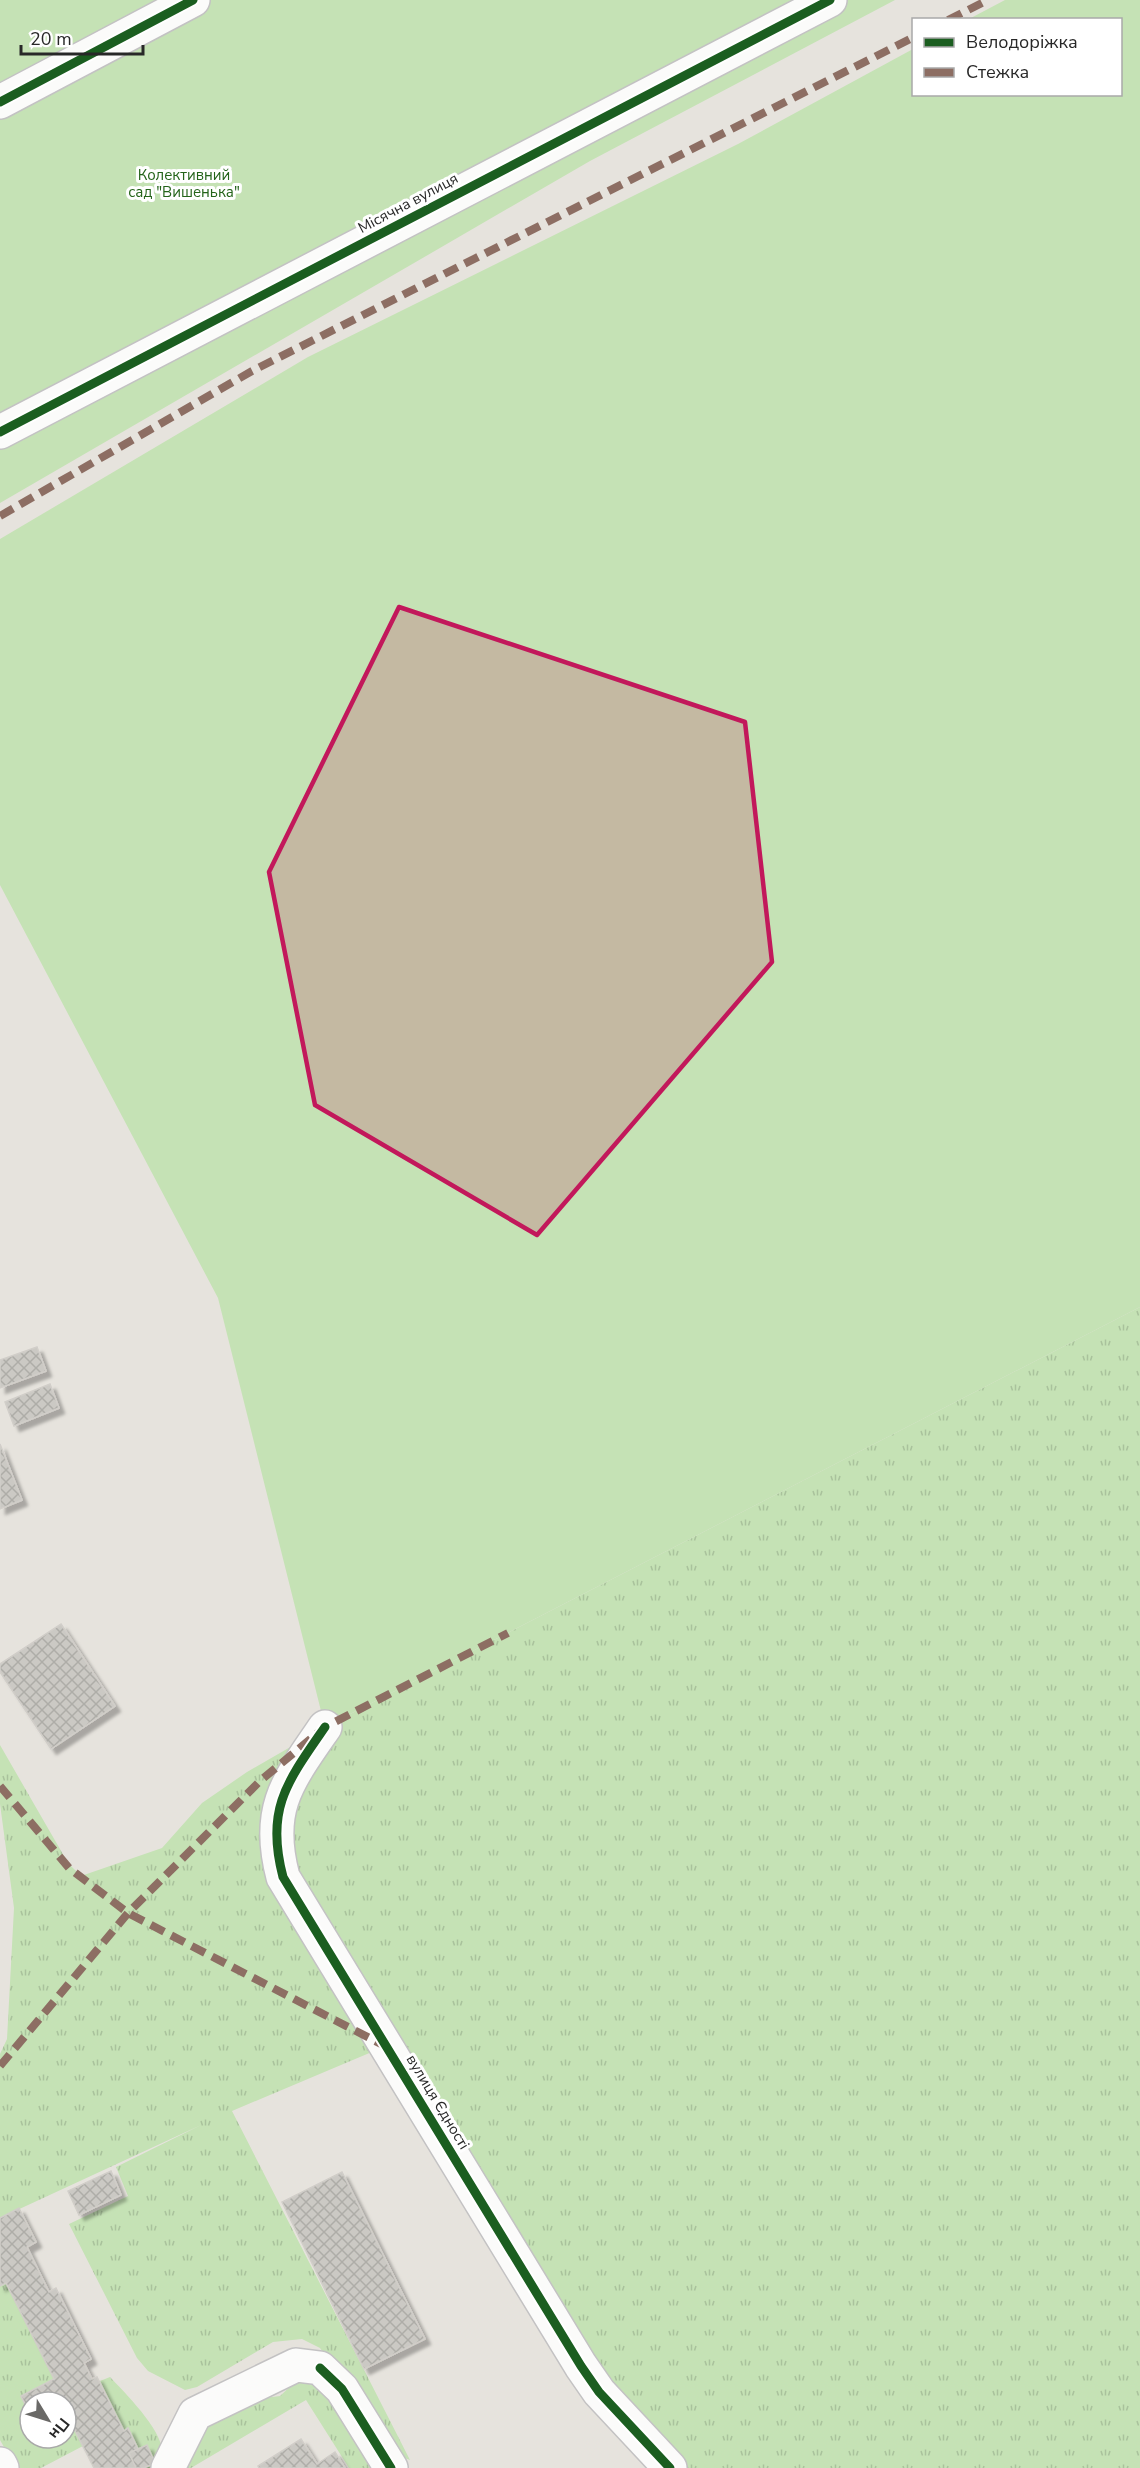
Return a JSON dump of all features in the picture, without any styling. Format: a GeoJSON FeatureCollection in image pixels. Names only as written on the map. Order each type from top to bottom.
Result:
{"type":"FeatureCollection","features":[{"type":"Feature","properties":{"kind":"street"},"geometry":{"type":"LineString","coordinates":[[0,102],[193,0]]}},
{"type":"Feature","properties":{"kind":"street","name":"Місячна вулиця"},"geometry":{"type":"LineString","coordinates":[[0,432],[830,0]]}},
{"type":"Feature","properties":{"kind":"street","name":"вулиця Єдності"},"geometry":{"type":"LineString","coordinates":[[325,1727],[284,1795],[275,1824],[276,1851],[283,1877],[581,2366],[599,2392],[670,2468]]}},
{"type":"Feature","properties":{"kind":"street"},"geometry":{"type":"LineString","coordinates":[[168,2468],[195,2414],[296,2365],[320,2368],[342,2389],[391,2468]]}},
{"type":"Feature","properties":{"kind":"street"},"geometry":{"type":"LineString","coordinates":[[0,2464],[2,2468]]}},
{"type":"Feature","properties":{"kind":"highlighted area"},"geometry":{"type":"Polygon","coordinates":[[[399,607],[745,722],[772,962],[537,1235],[315,1105],[269,872],[399,607]]]}},
{"type":"Feature","properties":{"kind":"green space","name":"Колективний сад \"Вишенька\""},"geometry":{"type":"Polygon","coordinates":[[[0,0],[895,0],[590,161],[0,503],[0,0]]]}},
{"type":"Feature","properties":{"kind":"green space"},"geometry":{"type":"Polygon","coordinates":[[[1005,0],[1140,0],[1140,1307],[325,1727],[218,1298],[0,885],[0,539],[308,357],[738,144],[912,50],[912,96],[1122,96],[1122,18],[971,18],[1005,0]]]}},
{"type":"Feature","properties":{"kind":"green space"},"geometry":{"type":"Polygon","coordinates":[[[1140,1307],[1140,2468],[670,2468],[646,2442],[386,2046],[232,2111],[410,2460],[399,2456],[320,2348],[302,2339],[273,2342],[197,2387],[185,2390],[148,2371],[137,2358],[69,2224],[128,2196],[116,2167],[201,2125],[0,2218],[0,2054],[7,2039],[14,1908],[0,1804],[0,1745],[68,1863],[81,1876],[162,1848],[202,1803],[247,1772],[325,1727],[1140,1307]]]}},
{"type":"Feature","properties":{"kind":"green space"},"geometry":{"type":"Polygon","coordinates":[[[6,2283],[54,2379],[33,2390],[18,2390],[18,2450],[75,2450],[41,2468],[16,2468],[0,2440],[0,2286],[6,2283]]]}},
{"type":"Feature","properties":{"kind":"green space"},"geometry":{"type":"Polygon","coordinates":[[[110,2377],[151,2424],[157,2435],[162,2454],[157,2468],[144,2468],[155,2463],[147,2446],[138,2449],[128,2428],[124,2431],[100,2381],[110,2377]]]}},
{"type":"Feature","properties":{"kind":"green space"},"geometry":{"type":"Polygon","coordinates":[[[294,2383],[311,2383],[329,2390],[375,2468],[349,2468],[306,2400],[191,2468],[179,2468],[201,2432],[223,2414],[264,2398],[280,2396],[294,2383]]]}},
{"type":"Feature","properties":{"kind":"green space"},"geometry":{"type":"Polygon","coordinates":[[[78,2436],[83,2446],[78,2449],[78,2436]]]}},
{"type":"Feature","properties":{"kind":"building"},"geometry":{"type":"Polygon","coordinates":[[[37,1347],[46,1371],[0,1388],[0,1360],[37,1347]]]}},
{"type":"Feature","properties":{"kind":"building"},"geometry":{"type":"Polygon","coordinates":[[[50,1384],[59,1408],[14,1426],[5,1402],[50,1384]]]}},
{"type":"Feature","properties":{"kind":"building"},"geometry":{"type":"Polygon","coordinates":[[[0,1444],[22,1500],[0,1509],[0,1444]]]}},
{"type":"Feature","properties":{"kind":"building"},"geometry":{"type":"Polygon","coordinates":[[[61,1624],[115,1706],[51,1749],[0,1672],[0,1664],[61,1624]]]}},
{"type":"Feature","properties":{"kind":"building"},"geometry":{"type":"Polygon","coordinates":[[[111,2171],[121,2195],[79,2215],[68,2191],[111,2171]]]}},
{"type":"Feature","properties":{"kind":"building"},"geometry":{"type":"Polygon","coordinates":[[[342,2172],[425,2339],[364,2369],[282,2202],[342,2172]]]}},
{"type":"Feature","properties":{"kind":"building"},"geometry":{"type":"Polygon","coordinates":[[[19,2208],[36,2242],[27,2247],[49,2292],[56,2288],[91,2359],[84,2363],[92,2379],[97,2377],[124,2431],[128,2428],[138,2449],[129,2453],[136,2468],[94,2468],[78,2437],[78,2390],[33,2390],[54,2379],[6,2283],[0,2286],[0,2218],[19,2208]]]}},
{"type":"Feature","properties":{"kind":"building"},"geometry":{"type":"Polygon","coordinates":[[[301,2439],[317,2464],[335,2452],[345,2468],[259,2468],[258,2466],[301,2439]]]}},
{"type":"Feature","properties":{"kind":"building"},"geometry":{"type":"Polygon","coordinates":[[[147,2445],[155,2463],[144,2468],[136,2468],[129,2453],[147,2445]]]}},
{"type":"Feature","properties":{"kind":"marked path"},"geometry":{"type":"LineString","coordinates":[[952,18],[988,0]]}},
{"type":"Feature","properties":{"kind":"marked path"},"geometry":{"type":"LineString","coordinates":[[0,516],[252,371],[912,38]]}},
{"type":"Feature","properties":{"kind":"marked path"},"geometry":{"type":"LineString","coordinates":[[0,2066],[128,1913],[260,1781],[325,1727],[508,1633]]}},
{"type":"Feature","properties":{"kind":"marked path"},"geometry":{"type":"LineString","coordinates":[[0,1786],[69,1868],[128,1913],[383,2045]]}},
{"type":"Feature","properties":{"kind":"cycle path"},"geometry":{"type":"LineString","coordinates":[[0,102],[193,0]]}},
{"type":"Feature","properties":{"kind":"cycle path"},"geometry":{"type":"LineString","coordinates":[[0,432],[830,0]]}},
{"type":"Feature","properties":{"kind":"cycle path"},"geometry":{"type":"LineString","coordinates":[[325,1727],[290,1781],[278,1814],[278,1853],[283,1877],[581,2366],[599,2392],[670,2468]]}},
{"type":"Feature","properties":{"kind":"cycle path"},"geometry":{"type":"LineString","coordinates":[[320,2368],[342,2389],[391,2468]]}}]}
